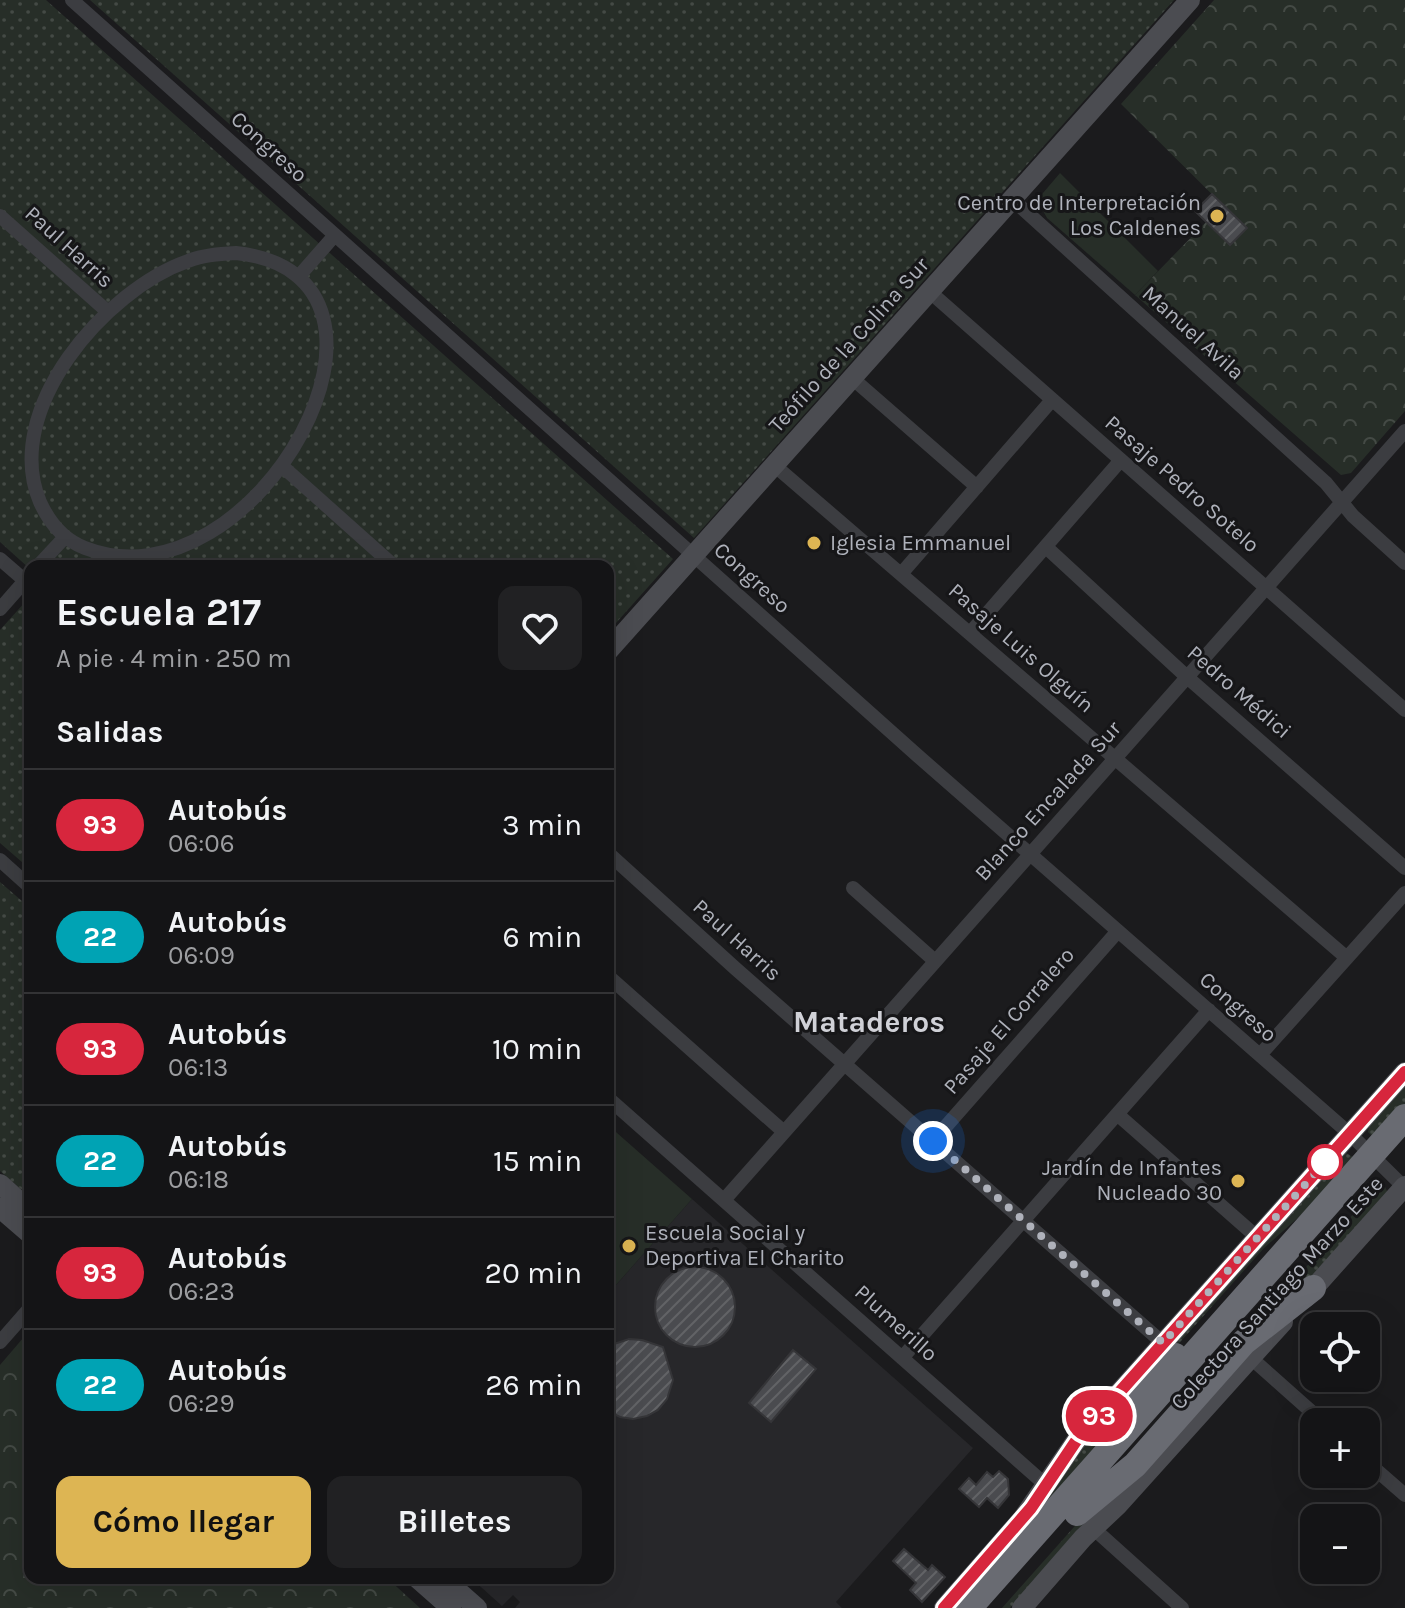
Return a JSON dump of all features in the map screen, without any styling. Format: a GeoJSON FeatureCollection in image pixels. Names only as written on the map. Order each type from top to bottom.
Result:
{"type":"FeatureCollection","features":[{"type":"Feature","properties":{"kind":"highway"},"geometry":{"type":"LineString","coordinates":[[1085,1520],[1377,1161],[1405,1117]]}},
{"type":"Feature","properties":{"kind":"highway"},"geometry":{"type":"LineString","coordinates":[[1107,1406],[1165,1367],[1267,1254],[1377,1161],[1405,1143]]}},
{"type":"Feature","properties":{"kind":"highway"},"geometry":{"type":"LineString","coordinates":[[969,1608],[1324,1208]]}},
{"type":"Feature","properties":{"kind":"highway"},"geometry":{"type":"LineString","coordinates":[[992,1608],[1085,1520],[1244,1342],[1313,1288]]}},
{"type":"Feature","properties":{"kind":"street","name":"Congreso"},"geometry":{"type":"LineString","coordinates":[[72,0],[1030,854],[1350,1134],[1405,1187]]}},
{"type":"Feature","properties":{"kind":"street","name":"Teófilo de la Colina Sur"},"geometry":{"type":"LineString","coordinates":[[614,644],[1190,0]]}},
{"type":"Feature","properties":{"kind":"street","name":"Manuel Avila"},"geometry":{"type":"LineString","coordinates":[[1012,199],[1326,483],[1353,516],[1405,563]]}},
{"type":"Feature","properties":{"kind":"street","name":"Paul Harris"},"geometry":{"type":"LineString","coordinates":[[0,216],[108,312]]}},
{"type":"Feature","properties":{"kind":"street"},"geometry":{"type":"LineString","coordinates":[[299,276],[335,235]]}},
{"type":"Feature","properties":{"kind":"street"},"geometry":{"type":"LineString","coordinates":[[236,253],[259,256],[299,276],[313,295],[322,316],[326,362],[315,407],[305,429],[282,466],[253,499],[224,523],[154,554],[116,556],[81,547],[65,537],[48,516],[36,492],[30,454],[34,433],[46,398],[66,363],[108,312],[125,297],[166,271],[211,255],[236,253]]}},
{"type":"Feature","properties":{"kind":"street","name":"Pasaje Pedro Sotelo"},"geometry":{"type":"LineString","coordinates":[[929,291],[1405,710]]}},
{"type":"Feature","properties":{"kind":"street"},"geometry":{"type":"LineString","coordinates":[[852,378],[977,487]]}},
{"type":"Feature","properties":{"kind":"street"},"geometry":{"type":"LineString","coordinates":[[901,574],[1052,400]]}},
{"type":"Feature","properties":{"kind":"street","name":"Blanco Encalada Sur"},"geometry":{"type":"LineString","coordinates":[[724,1200],[1405,431]]}},
{"type":"Feature","properties":{"kind":"street"},"geometry":{"type":"LineString","coordinates":[[970,633],[1121,460]]}},
{"type":"Feature","properties":{"kind":"street","name":"Pasaje Luis Olguín"},"geometry":{"type":"LineString","coordinates":[[774,465],[1347,958]]}},
{"type":"Feature","properties":{"kind":"street"},"geometry":{"type":"LineString","coordinates":[[282,466],[387,560]]}},
{"type":"Feature","properties":{"kind":"street"},"geometry":{"type":"LineString","coordinates":[[44,560],[65,537]]}},
{"type":"Feature","properties":{"kind":"street","name":"Pedro Médici"},"geometry":{"type":"LineString","coordinates":[[1046,547],[1187,677],[1405,868]]}},
{"type":"Feature","properties":{"kind":"street"},"geometry":{"type":"LineString","coordinates":[[0,559],[24,577]]}},
{"type":"Feature","properties":{"kind":"street"},"geometry":{"type":"LineString","coordinates":[[0,609],[24,584]]}},
{"type":"Feature","properties":{"kind":"street","name":"Paul Harris"},"geometry":{"type":"LineString","coordinates":[[614,858],[1163,1343]]}},
{"type":"Feature","properties":{"kind":"street"},"geometry":{"type":"LineString","coordinates":[[0,860],[24,882]]}},
{"type":"Feature","properties":{"kind":"street"},"geometry":{"type":"LineString","coordinates":[[853,888],[935,961]]}},
{"type":"Feature","properties":{"kind":"street"},"geometry":{"type":"LineString","coordinates":[[1260,1055],[1405,893]]}},
{"type":"Feature","properties":{"kind":"street","name":"Pasaje El Corralero"},"geometry":{"type":"LineString","coordinates":[[933,1141],[1118,931]]}},
{"type":"Feature","properties":{"kind":"street"},"geometry":{"type":"LineString","coordinates":[[614,981],[784,1132]]}},
{"type":"Feature","properties":{"kind":"street"},"geometry":{"type":"LineString","coordinates":[[902,1358],[1209,1010]]}},
{"type":"Feature","properties":{"kind":"street"},"geometry":{"type":"LineString","coordinates":[[944,1608],[1014,1529],[1047,1486],[1070,1448],[1405,1072]]}},
{"type":"Feature","properties":{"kind":"street","name":"Plumerillo"},"geometry":{"type":"LineString","coordinates":[[614,1103],[1047,1486]]}},
{"type":"Feature","properties":{"kind":"street"},"geometry":{"type":"LineString","coordinates":[[1117,1114],[1258,1238]]}},
{"type":"Feature","properties":{"kind":"street"},"geometry":{"type":"LineString","coordinates":[[0,1184],[24,1206]]}},
{"type":"Feature","properties":{"kind":"street","name":"Colectora Santiago Marzo Este"},"geometry":{"type":"LineString","coordinates":[[1022,1608],[1085,1520],[1117,1506],[1405,1187]]}},
{"type":"Feature","properties":{"kind":"street"},"geometry":{"type":"LineString","coordinates":[[0,1208],[24,1229]]}},
{"type":"Feature","properties":{"kind":"street"},"geometry":{"type":"LineString","coordinates":[[0,1342],[24,1315]]}},
{"type":"Feature","properties":{"kind":"street"},"geometry":{"type":"LineString","coordinates":[[1251,1358],[1307,1408]]}},
{"type":"Feature","properties":{"kind":"street"},"geometry":{"type":"LineString","coordinates":[[1380,1473],[1405,1495]]}},
{"type":"Feature","properties":{"kind":"street"},"geometry":{"type":"LineString","coordinates":[[1085,1520],[1182,1608]]}},
{"type":"Feature","properties":{"kind":"street"},"geometry":{"type":"LineString","coordinates":[[424,1584],[451,1608]]}},
{"type":"Feature","properties":{"kind":"street"},"geometry":{"type":"LineString","coordinates":[[450,1584],[477,1608]]}},
{"type":"Feature","properties":{"kind":"shaded area"},"geometry":{"type":"Polygon","coordinates":[[[692,1199],[973,1448],[836,1602],[842,1608],[515,1608],[520,1602],[513,1595],[502,1606],[478,1584],[614,1584],[614,1287],[692,1199]]]}},
{"type":"Feature","properties":{"kind":"green space"},"geometry":{"type":"Polygon","coordinates":[[[0,0],[46,0],[673,559],[614,625],[614,560],[24,560],[24,564],[0,542],[0,0]]]}},
{"type":"Feature","properties":{"kind":"green space"},"geometry":{"type":"Polygon","coordinates":[[[90,0],[1174,0],[694,538],[90,0]]]}},
{"type":"Feature","properties":{"kind":"green space"},"geometry":{"type":"Polygon","coordinates":[[[1214,0],[1405,0],[1405,411],[1351,473],[1341,475],[1135,295],[1206,222],[1230,245],[1246,228],[1121,104],[1214,0]]]}},
{"type":"Feature","properties":{"kind":"green space"},"geometry":{"type":"Polygon","coordinates":[[[1060,173],[1158,271],[1135,295],[1047,218],[1037,200],[1060,173]]]}},
{"type":"Feature","properties":{"kind":"green space"},"geometry":{"type":"Polygon","coordinates":[[[24,603],[24,864],[0,843],[0,630],[24,603]]]}},
{"type":"Feature","properties":{"kind":"green space"},"geometry":{"type":"Polygon","coordinates":[[[0,882],[24,903],[24,1192],[0,1171],[0,882]]]}},
{"type":"Feature","properties":{"kind":"green space"},"geometry":{"type":"Polygon","coordinates":[[[1405,1086],[1405,1107],[1373,1137],[1368,1132],[1369,1127],[1405,1086]]]}},
{"type":"Feature","properties":{"kind":"green space","name":"Escuela Social y Deportiva El Charito"},"geometry":{"type":"Polygon","coordinates":[[[614,1130],[692,1199],[614,1287],[614,1130]]]}},
{"type":"Feature","properties":{"kind":"green space"},"geometry":{"type":"Polygon","coordinates":[[[1345,1152],[1354,1158],[1321,1197],[1264,1248],[1157,1368],[1154,1367],[1345,1152]]]}},
{"type":"Feature","properties":{"kind":"green space"},"geometry":{"type":"Polygon","coordinates":[[[1379,1185],[1385,1187],[1388,1193],[1303,1290],[1259,1320],[1379,1185]]]}},
{"type":"Feature","properties":{"kind":"green space"},"geometry":{"type":"Polygon","coordinates":[[[24,1337],[24,1584],[394,1584],[420,1608],[0,1608],[0,1365],[24,1337]]]}},
{"type":"Feature","properties":{"kind":"green space"},"geometry":{"type":"Polygon","coordinates":[[[1156,1380],[1037,1515],[1073,1459],[1101,1425],[1156,1380]]]}},
{"type":"Feature","properties":{"kind":"green space"},"geometry":{"type":"Polygon","coordinates":[[[1111,1501],[1078,1529],[1010,1608],[1002,1608],[1082,1518],[1111,1501]]]}},
{"type":"Feature","properties":{"kind":"building","name":"Centro de Interpretación Los Caldenes"},"geometry":{"type":"Polygon","coordinates":[[[1212,194],[1247,228],[1230,245],[1195,211],[1212,194]]]}},
{"type":"Feature","properties":{"kind":"building"},"geometry":{"type":"Polygon","coordinates":[[[695,1267],[710,1270],[723,1279],[732,1292],[735,1307],[732,1322],[723,1335],[710,1344],[695,1347],[680,1344],[667,1335],[658,1322],[655,1307],[658,1292],[667,1279],[680,1270],[695,1267]]]}},
{"type":"Feature","properties":{"kind":"building"},"geometry":{"type":"Polygon","coordinates":[[[629,1339],[663,1347],[673,1380],[667,1399],[658,1410],[633,1419],[614,1414],[614,1344],[629,1339]]]}},
{"type":"Feature","properties":{"kind":"building"},"geometry":{"type":"Polygon","coordinates":[[[793,1350],[816,1369],[771,1422],[749,1403],[793,1350]]]}},
{"type":"Feature","properties":{"kind":"building"},"geometry":{"type":"Polygon","coordinates":[[[999,1471],[1008,1479],[1009,1495],[998,1508],[987,1498],[979,1507],[959,1489],[969,1478],[976,1485],[987,1472],[993,1477],[999,1471]]]}},
{"type":"Feature","properties":{"kind":"building"},"geometry":{"type":"Polygon","coordinates":[[[904,1549],[928,1570],[932,1565],[945,1577],[922,1602],[910,1590],[916,1583],[893,1561],[904,1549]]]}},
{"type":"Feature","properties":{"kind":"bus line","name":"93"},"geometry":{"type":"LineString","coordinates":[[944,1608],[1031,1508],[1076,1441],[1405,1072]]}},
{"type":"Feature","properties":{"kind":"place","name":"Centro de Interpretación Los Caldenes"},"geometry":{"type":"Point","coordinates":[1217,216]}},
{"type":"Feature","properties":{"kind":"place","name":"Iglesia Emmanuel"},"geometry":{"type":"Point","coordinates":[814,543]}},
{"type":"Feature","properties":{"kind":"place","name":"Jardín de Infantes Nucleado 30"},"geometry":{"type":"Point","coordinates":[1238,1181]}},
{"type":"Feature","properties":{"kind":"place","name":"Escuela Social y Deportiva El Charito"},"geometry":{"type":"Point","coordinates":[629,1246]}},
{"type":"Feature","properties":{"kind":"district","name":"Mataderos"},"geometry":{"type":"Point","coordinates":[869,1022]}},
{"type":"Feature","properties":{"kind":"route"},"geometry":{"type":"LineString","coordinates":[[933,1141],[1163,1343],[1328,1159],[1325,1162]]}}]}
